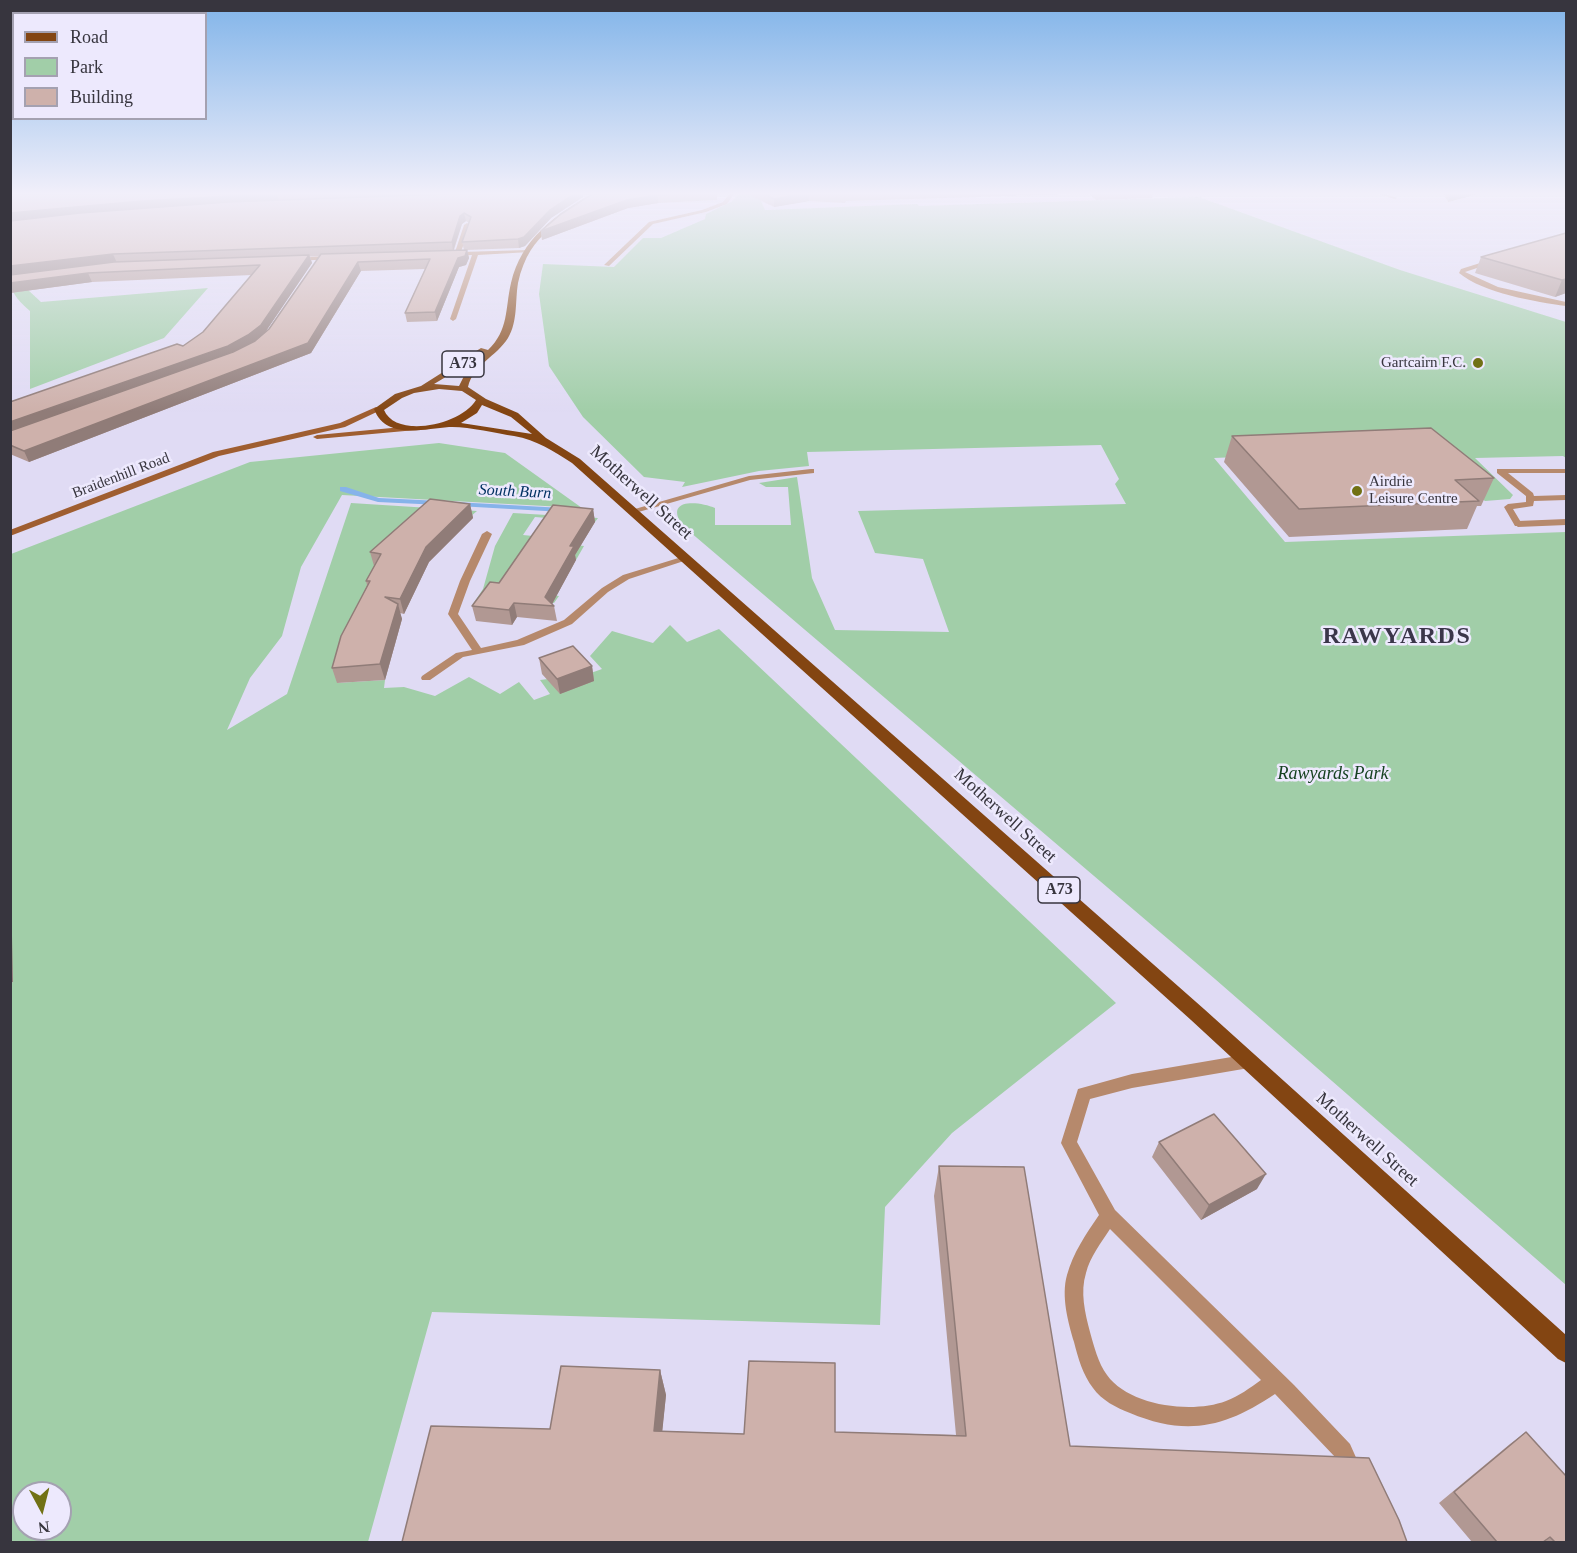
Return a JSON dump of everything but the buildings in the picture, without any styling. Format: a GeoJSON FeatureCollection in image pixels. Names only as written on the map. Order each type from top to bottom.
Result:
{"type":"FeatureCollection","features":[{"type":"Feature","properties":{"kind":"main road","name":"A73"},"geometry":{"type":"LineString","coordinates":[[463,389],[468,375],[504,338],[510,325],[517,272],[520,266]]}},
{"type":"Feature","properties":{"kind":"main road","name":"A73"},"geometry":{"type":"LineString","coordinates":[[420,389],[504,338]]}},
{"type":"Feature","properties":{"kind":"main road","name":"A73"},"geometry":{"type":"LineString","coordinates":[[438,387],[463,389],[473,393],[480,400],[520,418],[543,440],[514,433],[448,424],[415,428],[400,427],[382,420],[379,409],[400,395],[420,389],[438,387]]}},
{"type":"Feature","properties":{"kind":"main road","name":"A73"},"geometry":{"type":"LineString","coordinates":[[448,424],[475,412],[480,400]]}},
{"type":"Feature","properties":{"kind":"main road","name":"Motherwell Street"},"geometry":{"type":"LineString","coordinates":[[543,440],[576,461],[685,559],[770,631],[1383,1180],[1566,1351]]}},
{"type":"Feature","properties":{"kind":"street"},"geometry":{"type":"LineString","coordinates":[[453,318],[471,266]]}},
{"type":"Feature","properties":{"kind":"street"},"geometry":{"type":"LineString","coordinates":[[1475,266],[1463,270],[1462,273],[1467,278],[1482,283],[1566,304]]}},
{"type":"Feature","properties":{"kind":"street","name":"Braidenhill Road"},"geometry":{"type":"LineString","coordinates":[[10,533],[216,454],[342,425],[379,409]]}},
{"type":"Feature","properties":{"kind":"street","name":"Braidenhill Road"},"geometry":{"type":"LineString","coordinates":[[242,448],[415,428]]}},
{"type":"Feature","properties":{"kind":"street"},"geometry":{"type":"LineString","coordinates":[[632,511],[748,478],[812,471]]}},
{"type":"Feature","properties":{"kind":"street"},"geometry":{"type":"LineString","coordinates":[[1566,471],[1500,471],[1530,495],[1530,504],[1508,507],[1518,524],[1566,522]]}},
{"type":"Feature","properties":{"kind":"street"},"geometry":{"type":"LineString","coordinates":[[1530,500],[1566,498]]}},
{"type":"Feature","properties":{"kind":"street"},"geometry":{"type":"LineString","coordinates":[[478,651],[453,614],[465,581],[488,534]]}},
{"type":"Feature","properties":{"kind":"street"},"geometry":{"type":"LineString","coordinates":[[426,678],[460,655],[520,643],[568,622],[605,590],[626,577],[685,559]]}},
{"type":"Feature","properties":{"kind":"street"},"geometry":{"type":"LineString","coordinates":[[1249,1061],[1132,1081],[1084,1094],[1069,1143],[1109,1216],[1343,1451],[1362,1491]]}},
{"type":"Feature","properties":{"kind":"street"},"geometry":{"type":"LineString","coordinates":[[1109,1216],[1083,1255],[1074,1285],[1083,1348],[1103,1387],[1143,1409],[1185,1419],[1217,1414],[1242,1405],[1276,1382]]}},
{"type":"Feature","properties":{"kind":"green space","name":"Rawyards Park"},"geometry":{"type":"Polygon","coordinates":[[[543,266],[1390,266],[1566,322],[1566,458],[1563,456],[1475,458],[1513,495],[1510,499],[1485,501],[1422,449],[1214,458],[1285,542],[1566,532],[1566,1285],[1215,979],[683,526],[678,517],[677,510],[680,506],[693,503],[715,508],[715,525],[791,525],[788,487],[766,487],[759,483],[797,477],[812,578],[835,630],[949,632],[923,559],[875,553],[858,511],[1126,504],[1115,484],[1119,479],[1101,445],[807,452],[809,466],[759,471],[682,487],[685,482],[644,477],[583,417],[549,366],[539,294],[543,266]]]}},
{"type":"Feature","properties":{"kind":"green space"},"geometry":{"type":"Polygon","coordinates":[[[10,282],[27,289],[41,302],[208,288],[164,338],[30,389],[30,311],[15,295],[10,282]]]}},
{"type":"Feature","properties":{"kind":"green space"},"geometry":{"type":"Polygon","coordinates":[[[439,443],[505,453],[582,508],[342,495],[301,567],[282,636],[250,678],[227,730],[287,694],[351,503],[477,511],[372,600],[337,683],[385,680],[384,688],[404,687],[435,696],[469,677],[500,694],[519,682],[534,700],[550,694],[540,680],[588,674],[602,669],[590,656],[612,631],[653,643],[670,625],[687,642],[719,629],[1116,1003],[952,1133],[885,1207],[880,1325],[432,1312],[368,1542],[11,1542],[10,983],[13,982],[10,937],[11,554],[250,462],[439,443]]]}},
{"type":"Feature","properties":{"kind":"green space"},"geometry":{"type":"Polygon","coordinates":[[[513,513],[598,518],[595,522],[535,517],[523,535],[563,539],[560,543],[584,546],[576,560],[530,556],[546,594],[559,596],[554,603],[525,600],[473,604],[483,589],[495,546],[513,513]]]}},
{"type":"Feature","properties":{"kind":"waterway","name":"South Burn"},"geometry":{"type":"LineString","coordinates":[[343,489],[378,500],[440,503]]}},
{"type":"Feature","properties":{"kind":"waterway","name":"South Burn"},"geometry":{"type":"LineString","coordinates":[[458,504],[563,510]]}},
{"type":"Feature","properties":{"kind":"place","name":"Gartcairn F.C."},"geometry":{"type":"Point","coordinates":[1478,363]}},
{"type":"Feature","properties":{"kind":"place","name":"Airdrie Leisure Centre"},"geometry":{"type":"Point","coordinates":[1357,491]}},
{"type":"Feature","properties":{"kind":"district","name":"RAWYARDS"},"geometry":{"type":"Point","coordinates":[1397,637]}}]}
